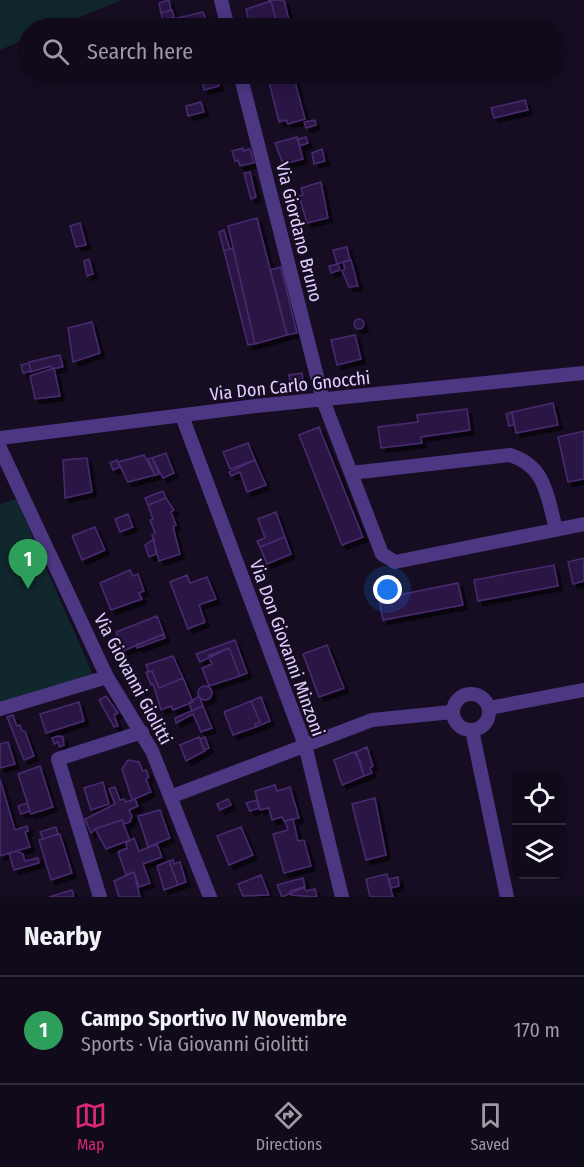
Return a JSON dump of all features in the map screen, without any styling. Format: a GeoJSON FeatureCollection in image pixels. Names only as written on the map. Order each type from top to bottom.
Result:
{"type":"FeatureCollection","features":[{"type":"Feature","properties":{"kind":"street"},"geometry":{"type":"LineString","coordinates":[[221,0],[226,18]]}},
{"type":"Feature","properties":{"kind":"street","name":"Via Giordano Bruno"},"geometry":{"type":"LineString","coordinates":[[243,84],[323,400],[382,554],[395,562],[584,524]]}},
{"type":"Feature","properties":{"kind":"street","name":"Via Don Carlo Gnocchi"},"geometry":{"type":"LineString","coordinates":[[0,438],[323,400],[584,373]]}},
{"type":"Feature","properties":{"kind":"street","name":"Via Don Giovanni Minzoni"},"geometry":{"type":"LineString","coordinates":[[183,416],[305,745],[342,897]]}},
{"type":"Feature","properties":{"kind":"street","name":"Via Giovanni Giolitti"},"geometry":{"type":"LineString","coordinates":[[0,448],[107,677],[142,732],[210,897]]}},
{"type":"Feature","properties":{"kind":"street"},"geometry":{"type":"LineString","coordinates":[[351,473],[510,455],[526,460],[541,476],[556,529]]}},
{"type":"Feature","properties":{"kind":"street"},"geometry":{"type":"LineString","coordinates":[[0,709],[107,677]]}},
{"type":"Feature","properties":{"kind":"street"},"geometry":{"type":"LineString","coordinates":[[489,708],[584,690]]}},
{"type":"Feature","properties":{"kind":"street"},"geometry":{"type":"LineString","coordinates":[[466,694],[483,698],[489,708],[488,721],[478,729],[472,730],[461,728],[452,712],[456,701],[466,694]]}},
{"type":"Feature","properties":{"kind":"street"},"geometry":{"type":"LineString","coordinates":[[170,797],[372,720],[452,712]]}},
{"type":"Feature","properties":{"kind":"street"},"geometry":{"type":"LineString","coordinates":[[472,730],[507,897]]}},
{"type":"Feature","properties":{"kind":"street"},"geometry":{"type":"LineString","coordinates":[[100,897],[58,759],[142,732]]}},
{"type":"Feature","properties":{"kind":"green space"},"geometry":{"type":"Polygon","coordinates":[[[0,0],[122,0],[77,18],[18,18],[18,42],[0,50],[0,0]]]}},
{"type":"Feature","properties":{"kind":"green space"},"geometry":{"type":"Polygon","coordinates":[[[16,499],[93,675],[0,702],[0,504],[16,499]]]}},
{"type":"Feature","properties":{"kind":"building"},"geometry":{"type":"Polygon","coordinates":[[[169,0],[171,10],[161,13],[159,3],[169,0]]]}},
{"type":"Feature","properties":{"kind":"building"},"geometry":{"type":"Polygon","coordinates":[[[268,0],[284,0],[288,18],[275,18],[271,1],[268,0]]]}},
{"type":"Feature","properties":{"kind":"building"},"geometry":{"type":"Polygon","coordinates":[[[271,1],[275,18],[248,18],[246,9],[271,1]]]}},
{"type":"Feature","properties":{"kind":"building"},"geometry":{"type":"Polygon","coordinates":[[[172,10],[174,17],[162,18],[161,13],[172,10]]]}},
{"type":"Feature","properties":{"kind":"building"},"geometry":{"type":"Polygon","coordinates":[[[203,12],[206,18],[177,18],[203,12]]]}},
{"type":"Feature","properties":{"kind":"building"},"geometry":{"type":"Polygon","coordinates":[[[202,84],[218,84],[219,86],[204,90],[202,84]]]}},
{"type":"Feature","properties":{"kind":"building"},"geometry":{"type":"Polygon","coordinates":[[[270,84],[296,84],[305,119],[288,124],[286,120],[279,122],[270,84]]]}},
{"type":"Feature","properties":{"kind":"building"},"geometry":{"type":"Polygon","coordinates":[[[525,100],[528,110],[494,118],[491,108],[525,100]]]}},
{"type":"Feature","properties":{"kind":"building"},"geometry":{"type":"Polygon","coordinates":[[[201,102],[204,112],[188,116],[186,106],[201,102]]]}},
{"type":"Feature","properties":{"kind":"building"},"geometry":{"type":"Polygon","coordinates":[[[315,120],[316,125],[306,128],[304,122],[315,120]]]}},
{"type":"Feature","properties":{"kind":"building"},"geometry":{"type":"Polygon","coordinates":[[[297,137],[303,159],[283,164],[275,143],[297,137]]]}},
{"type":"Feature","properties":{"kind":"building"},"geometry":{"type":"Polygon","coordinates":[[[306,137],[308,143],[300,146],[298,139],[306,137]]]}},
{"type":"Feature","properties":{"kind":"building"},"geometry":{"type":"Polygon","coordinates":[[[243,148],[243,151],[250,149],[254,163],[240,166],[238,160],[235,161],[232,151],[243,148]]]}},
{"type":"Feature","properties":{"kind":"building"},"geometry":{"type":"Polygon","coordinates":[[[322,149],[325,161],[314,164],[312,153],[322,149]]]}},
{"type":"Feature","properties":{"kind":"building"},"geometry":{"type":"Polygon","coordinates":[[[250,172],[256,197],[251,199],[244,173],[250,172]]]}},
{"type":"Feature","properties":{"kind":"building"},"geometry":{"type":"Polygon","coordinates":[[[321,182],[328,218],[307,223],[299,196],[303,195],[301,188],[321,182]]]}},
{"type":"Feature","properties":{"kind":"building"},"geometry":{"type":"Polygon","coordinates":[[[257,218],[287,335],[255,344],[228,226],[257,218]]]}},
{"type":"Feature","properties":{"kind":"building"},"geometry":{"type":"Polygon","coordinates":[[[80,223],[86,245],[76,247],[70,226],[80,223]]]}},
{"type":"Feature","properties":{"kind":"building"},"geometry":{"type":"Polygon","coordinates":[[[224,230],[230,249],[224,251],[219,232],[224,230]]]}},
{"type":"Feature","properties":{"kind":"building"},"geometry":{"type":"Polygon","coordinates":[[[347,247],[350,260],[337,264],[333,250],[347,247]]]}},
{"type":"Feature","properties":{"kind":"building"},"geometry":{"type":"Polygon","coordinates":[[[233,248],[255,344],[248,345],[224,251],[233,248]]]}},
{"type":"Feature","properties":{"kind":"building"},"geometry":{"type":"Polygon","coordinates":[[[89,259],[93,274],[87,276],[84,261],[89,259]]]}},
{"type":"Feature","properties":{"kind":"building"},"geometry":{"type":"Polygon","coordinates":[[[351,260],[358,286],[349,287],[342,271],[345,269],[343,262],[351,260]]]}},
{"type":"Feature","properties":{"kind":"building"},"geometry":{"type":"Polygon","coordinates":[[[338,264],[340,270],[331,273],[329,266],[338,264]]]}},
{"type":"Feature","properties":{"kind":"building"},"geometry":{"type":"Polygon","coordinates":[[[281,267],[297,333],[287,335],[270,270],[281,267]]]}},
{"type":"Feature","properties":{"kind":"building"},"geometry":{"type":"Polygon","coordinates":[[[359,319],[363,320],[363,328],[359,329],[355,328],[354,324],[355,320],[359,319]]]}},
{"type":"Feature","properties":{"kind":"building"},"geometry":{"type":"Polygon","coordinates":[[[92,322],[100,353],[73,362],[68,328],[92,322]]]}},
{"type":"Feature","properties":{"kind":"building"},"geometry":{"type":"Polygon","coordinates":[[[355,335],[361,359],[337,365],[331,340],[355,335]]]}},
{"type":"Feature","properties":{"kind":"building"},"geometry":{"type":"Polygon","coordinates":[[[60,355],[63,367],[52,369],[51,366],[31,372],[29,362],[60,355]]]}},
{"type":"Feature","properties":{"kind":"building"},"geometry":{"type":"Polygon","coordinates":[[[29,363],[31,371],[23,373],[21,365],[29,363]]]}},
{"type":"Feature","properties":{"kind":"building"},"geometry":{"type":"Polygon","coordinates":[[[54,368],[60,396],[35,399],[30,376],[54,368]]]}},
{"type":"Feature","properties":{"kind":"building"},"geometry":{"type":"Polygon","coordinates":[[[302,373],[303,380],[290,382],[289,375],[302,373]]]}},
{"type":"Feature","properties":{"kind":"building"},"geometry":{"type":"Polygon","coordinates":[[[553,403],[558,425],[516,433],[512,412],[553,403]]]}},
{"type":"Feature","properties":{"kind":"building"},"geometry":{"type":"Polygon","coordinates":[[[467,409],[470,430],[421,437],[422,443],[381,448],[378,427],[418,422],[417,415],[467,409]]]}},
{"type":"Feature","properties":{"kind":"building"},"geometry":{"type":"Polygon","coordinates":[[[512,412],[514,425],[509,426],[506,414],[512,412]]]}},
{"type":"Feature","properties":{"kind":"building"},"geometry":{"type":"Polygon","coordinates":[[[319,427],[363,537],[342,545],[299,435],[319,427]]]}},
{"type":"Feature","properties":{"kind":"building"},"geometry":{"type":"Polygon","coordinates":[[[584,431],[584,479],[568,482],[558,437],[584,431]]]}},
{"type":"Feature","properties":{"kind":"building"},"geometry":{"type":"Polygon","coordinates":[[[248,443],[255,460],[230,469],[223,452],[248,443]]]}},
{"type":"Feature","properties":{"kind":"building"},"geometry":{"type":"Polygon","coordinates":[[[166,453],[174,473],[163,478],[152,458],[166,453]]]}},
{"type":"Feature","properties":{"kind":"building"},"geometry":{"type":"Polygon","coordinates":[[[144,455],[155,475],[128,482],[118,462],[144,455]]]}},
{"type":"Feature","properties":{"kind":"building"},"geometry":{"type":"Polygon","coordinates":[[[87,458],[92,492],[65,498],[63,460],[87,458]]]}},
{"type":"Feature","properties":{"kind":"building"},"geometry":{"type":"Polygon","coordinates":[[[152,458],[159,474],[155,475],[148,459],[152,458]]]}},
{"type":"Feature","properties":{"kind":"building"},"geometry":{"type":"Polygon","coordinates":[[[117,460],[120,467],[113,470],[110,463],[117,460]]]}},
{"type":"Feature","properties":{"kind":"building"},"geometry":{"type":"Polygon","coordinates":[[[255,460],[266,485],[247,492],[240,472],[231,476],[229,472],[255,460]]]}},
{"type":"Feature","properties":{"kind":"building"},"geometry":{"type":"Polygon","coordinates":[[[163,491],[166,498],[148,505],[145,498],[163,491]]]}},
{"type":"Feature","properties":{"kind":"building"},"geometry":{"type":"Polygon","coordinates":[[[166,498],[174,510],[171,512],[176,525],[173,527],[180,554],[159,561],[152,535],[155,533],[150,520],[153,519],[148,505],[166,498]]]}},
{"type":"Feature","properties":{"kind":"building"},"geometry":{"type":"Polygon","coordinates":[[[276,512],[285,537],[260,547],[257,541],[265,538],[258,519],[276,512]]]}},
{"type":"Feature","properties":{"kind":"building"},"geometry":{"type":"Polygon","coordinates":[[[128,514],[133,527],[120,532],[115,519],[128,514]]]}},
{"type":"Feature","properties":{"kind":"building"},"geometry":{"type":"Polygon","coordinates":[[[95,527],[105,550],[82,560],[72,536],[95,527]]]}},
{"type":"Feature","properties":{"kind":"building"},"geometry":{"type":"Polygon","coordinates":[[[285,537],[291,554],[267,564],[260,547],[285,537]]]}},
{"type":"Feature","properties":{"kind":"building"},"geometry":{"type":"Polygon","coordinates":[[[154,539],[156,554],[149,557],[145,545],[154,539]]]}},
{"type":"Feature","properties":{"kind":"building"},"geometry":{"type":"Polygon","coordinates":[[[584,558],[584,581],[573,584],[568,562],[584,558]]]}},
{"type":"Feature","properties":{"kind":"building"},"geometry":{"type":"Polygon","coordinates":[[[554,565],[558,586],[478,601],[474,580],[554,565]]]}},
{"type":"Feature","properties":{"kind":"building"},"geometry":{"type":"Polygon","coordinates":[[[130,570],[133,576],[138,574],[144,591],[139,593],[142,599],[111,610],[100,583],[130,570]]]}},
{"type":"Feature","properties":{"kind":"building"},"geometry":{"type":"Polygon","coordinates":[[[187,575],[190,583],[207,577],[216,599],[199,605],[205,622],[188,629],[170,582],[187,575]]]}},
{"type":"Feature","properties":{"kind":"building"},"geometry":{"type":"Polygon","coordinates":[[[458,583],[463,605],[383,620],[379,599],[458,583]]]}},
{"type":"Feature","properties":{"kind":"building"},"geometry":{"type":"Polygon","coordinates":[[[157,616],[164,634],[123,651],[116,632],[157,616]]]}},
{"type":"Feature","properties":{"kind":"building"},"geometry":{"type":"Polygon","coordinates":[[[164,634],[165,638],[137,648],[136,645],[164,634]]]}},
{"type":"Feature","properties":{"kind":"building"},"geometry":{"type":"Polygon","coordinates":[[[235,640],[247,673],[240,676],[229,648],[200,662],[196,654],[235,640]]]}},
{"type":"Feature","properties":{"kind":"building"},"geometry":{"type":"Polygon","coordinates":[[[327,645],[344,688],[319,697],[303,654],[327,645]]]}},
{"type":"Feature","properties":{"kind":"building"},"geometry":{"type":"Polygon","coordinates":[[[229,648],[240,676],[209,686],[202,668],[212,664],[208,656],[229,648]]]}},
{"type":"Feature","properties":{"kind":"building"},"geometry":{"type":"Polygon","coordinates":[[[173,656],[183,678],[159,688],[152,671],[149,672],[146,665],[173,656]]]}},
{"type":"Feature","properties":{"kind":"building"},"geometry":{"type":"Polygon","coordinates":[[[152,671],[159,688],[183,678],[193,702],[173,710],[171,706],[161,710],[153,684],[151,685],[146,672],[152,671]]]}},
{"type":"Feature","properties":{"kind":"building"},"geometry":{"type":"Polygon","coordinates":[[[202,686],[208,686],[212,693],[208,700],[202,700],[198,696],[198,690],[202,686]]]}},
{"type":"Feature","properties":{"kind":"building"},"geometry":{"type":"Polygon","coordinates":[[[106,696],[118,713],[114,715],[118,726],[114,727],[99,700],[106,696]]]}},
{"type":"Feature","properties":{"kind":"building"},"geometry":{"type":"Polygon","coordinates":[[[199,696],[203,706],[192,711],[189,703],[199,696]]]}},
{"type":"Feature","properties":{"kind":"building"},"geometry":{"type":"Polygon","coordinates":[[[261,697],[270,721],[256,727],[255,724],[260,722],[251,701],[261,697]]]}},
{"type":"Feature","properties":{"kind":"building"},"geometry":{"type":"Polygon","coordinates":[[[251,701],[260,722],[255,724],[256,727],[233,735],[224,712],[251,701]]]}},
{"type":"Feature","properties":{"kind":"building"},"geometry":{"type":"Polygon","coordinates":[[[79,702],[84,721],[46,733],[40,714],[79,702]]]}},
{"type":"Feature","properties":{"kind":"building"},"geometry":{"type":"Polygon","coordinates":[[[203,706],[212,728],[201,732],[193,714],[176,723],[175,718],[203,706]]]}},
{"type":"Feature","properties":{"kind":"building"},"geometry":{"type":"Polygon","coordinates":[[[13,715],[17,726],[20,725],[22,731],[25,731],[34,756],[24,760],[7,717],[13,715]]]}},
{"type":"Feature","properties":{"kind":"building"},"geometry":{"type":"Polygon","coordinates":[[[63,737],[64,745],[59,747],[58,742],[54,744],[52,738],[63,737]]]}},
{"type":"Feature","properties":{"kind":"building"},"geometry":{"type":"Polygon","coordinates":[[[199,737],[205,751],[186,761],[180,745],[199,737]]]}},
{"type":"Feature","properties":{"kind":"building"},"geometry":{"type":"Polygon","coordinates":[[[205,737],[209,748],[204,750],[200,739],[205,737]]]}},
{"type":"Feature","properties":{"kind":"building"},"geometry":{"type":"Polygon","coordinates":[[[8,742],[15,764],[0,768],[0,744],[8,742]]]}},
{"type":"Feature","properties":{"kind":"building"},"geometry":{"type":"Polygon","coordinates":[[[367,747],[373,766],[370,768],[372,773],[364,776],[356,752],[367,747]]]}},
{"type":"Feature","properties":{"kind":"building"},"geometry":{"type":"Polygon","coordinates":[[[354,752],[360,761],[364,776],[342,785],[334,760],[354,752]]]}},
{"type":"Feature","properties":{"kind":"building"},"geometry":{"type":"Polygon","coordinates":[[[128,760],[139,762],[143,771],[146,770],[149,777],[146,779],[151,792],[132,800],[122,769],[128,760]]]}},
{"type":"Feature","properties":{"kind":"building"},"geometry":{"type":"Polygon","coordinates":[[[40,766],[53,807],[31,814],[18,774],[40,766]]]}},
{"type":"Feature","properties":{"kind":"building"},"geometry":{"type":"Polygon","coordinates":[[[0,779],[15,830],[27,826],[28,831],[25,832],[30,847],[0,856],[0,779]]]}},
{"type":"Feature","properties":{"kind":"building"},"geometry":{"type":"Polygon","coordinates":[[[103,782],[109,804],[91,810],[84,788],[103,782]]]}},
{"type":"Feature","properties":{"kind":"building"},"geometry":{"type":"Polygon","coordinates":[[[275,785],[277,791],[290,787],[299,818],[284,821],[282,817],[272,820],[269,808],[260,810],[255,791],[275,785]]]}},
{"type":"Feature","properties":{"kind":"building"},"geometry":{"type":"Polygon","coordinates":[[[115,787],[120,800],[124,799],[126,802],[135,799],[138,806],[129,810],[132,816],[130,822],[124,824],[122,820],[95,829],[91,833],[85,819],[115,804],[109,789],[115,787]]]}},
{"type":"Feature","properties":{"kind":"building"},"geometry":{"type":"Polygon","coordinates":[[[375,798],[386,855],[366,860],[352,804],[375,798]]]}},
{"type":"Feature","properties":{"kind":"building"},"geometry":{"type":"Polygon","coordinates":[[[228,799],[231,805],[220,810],[217,804],[228,799]]]}},
{"type":"Feature","properties":{"kind":"building"},"geometry":{"type":"Polygon","coordinates":[[[257,800],[259,808],[250,811],[246,803],[257,800]]]}},
{"type":"Feature","properties":{"kind":"building"},"geometry":{"type":"Polygon","coordinates":[[[27,803],[30,811],[21,814],[18,806],[27,803]]]}},
{"type":"Feature","properties":{"kind":"building"},"geometry":{"type":"Polygon","coordinates":[[[160,810],[170,838],[148,847],[138,816],[160,810]]]}},
{"type":"Feature","properties":{"kind":"building"},"geometry":{"type":"Polygon","coordinates":[[[293,819],[298,841],[304,840],[311,866],[284,873],[273,834],[288,830],[285,821],[293,819]]]}},
{"type":"Feature","properties":{"kind":"building"},"geometry":{"type":"Polygon","coordinates":[[[122,820],[130,840],[106,849],[95,829],[122,820]]]}},
{"type":"Feature","properties":{"kind":"building"},"geometry":{"type":"Polygon","coordinates":[[[56,827],[58,834],[43,839],[40,832],[56,827]]]}},
{"type":"Feature","properties":{"kind":"building"},"geometry":{"type":"Polygon","coordinates":[[[241,827],[253,855],[229,865],[217,836],[241,827]]]}},
{"type":"Feature","properties":{"kind":"building"},"geometry":{"type":"Polygon","coordinates":[[[60,834],[72,873],[51,880],[39,840],[60,834]]]}},
{"type":"Feature","properties":{"kind":"building"},"geometry":{"type":"Polygon","coordinates":[[[134,838],[139,851],[157,844],[162,857],[143,864],[150,883],[139,887],[134,872],[126,875],[118,852],[127,848],[126,843],[134,838]]]}},
{"type":"Feature","properties":{"kind":"building"},"geometry":{"type":"Polygon","coordinates":[[[16,851],[23,854],[25,861],[38,858],[39,863],[14,870],[9,853],[16,851]]]}},
{"type":"Feature","properties":{"kind":"building"},"geometry":{"type":"Polygon","coordinates":[[[173,860],[174,864],[180,862],[186,882],[178,885],[169,861],[173,860]]]}},
{"type":"Feature","properties":{"kind":"building"},"geometry":{"type":"Polygon","coordinates":[[[169,861],[178,885],[164,890],[157,866],[169,861]]]}},
{"type":"Feature","properties":{"kind":"building"},"geometry":{"type":"Polygon","coordinates":[[[134,872],[140,897],[119,897],[114,881],[134,872]]]}},
{"type":"Feature","properties":{"kind":"building"},"geometry":{"type":"Polygon","coordinates":[[[387,874],[393,897],[370,897],[366,879],[387,874]]]}},
{"type":"Feature","properties":{"kind":"building"},"geometry":{"type":"Polygon","coordinates":[[[261,875],[269,895],[243,896],[238,884],[261,875]]]}},
{"type":"Feature","properties":{"kind":"building"},"geometry":{"type":"Polygon","coordinates":[[[398,877],[399,886],[391,888],[389,879],[398,877]]]}},
{"type":"Feature","properties":{"kind":"building"},"geometry":{"type":"Polygon","coordinates":[[[303,878],[305,887],[282,897],[277,885],[303,878]]]}},
{"type":"Feature","properties":{"kind":"building"},"geometry":{"type":"Polygon","coordinates":[[[304,887],[306,891],[315,889],[317,897],[291,895],[290,891],[304,887]]]}},
{"type":"Feature","properties":{"kind":"building"},"geometry":{"type":"Polygon","coordinates":[[[72,890],[74,897],[49,897],[72,890]]]}},
{"type":"Feature","properties":{"kind":"place","name":"Campo Sportivo IV Novembre"},"geometry":{"type":"Point","coordinates":[28,589]}}]}
